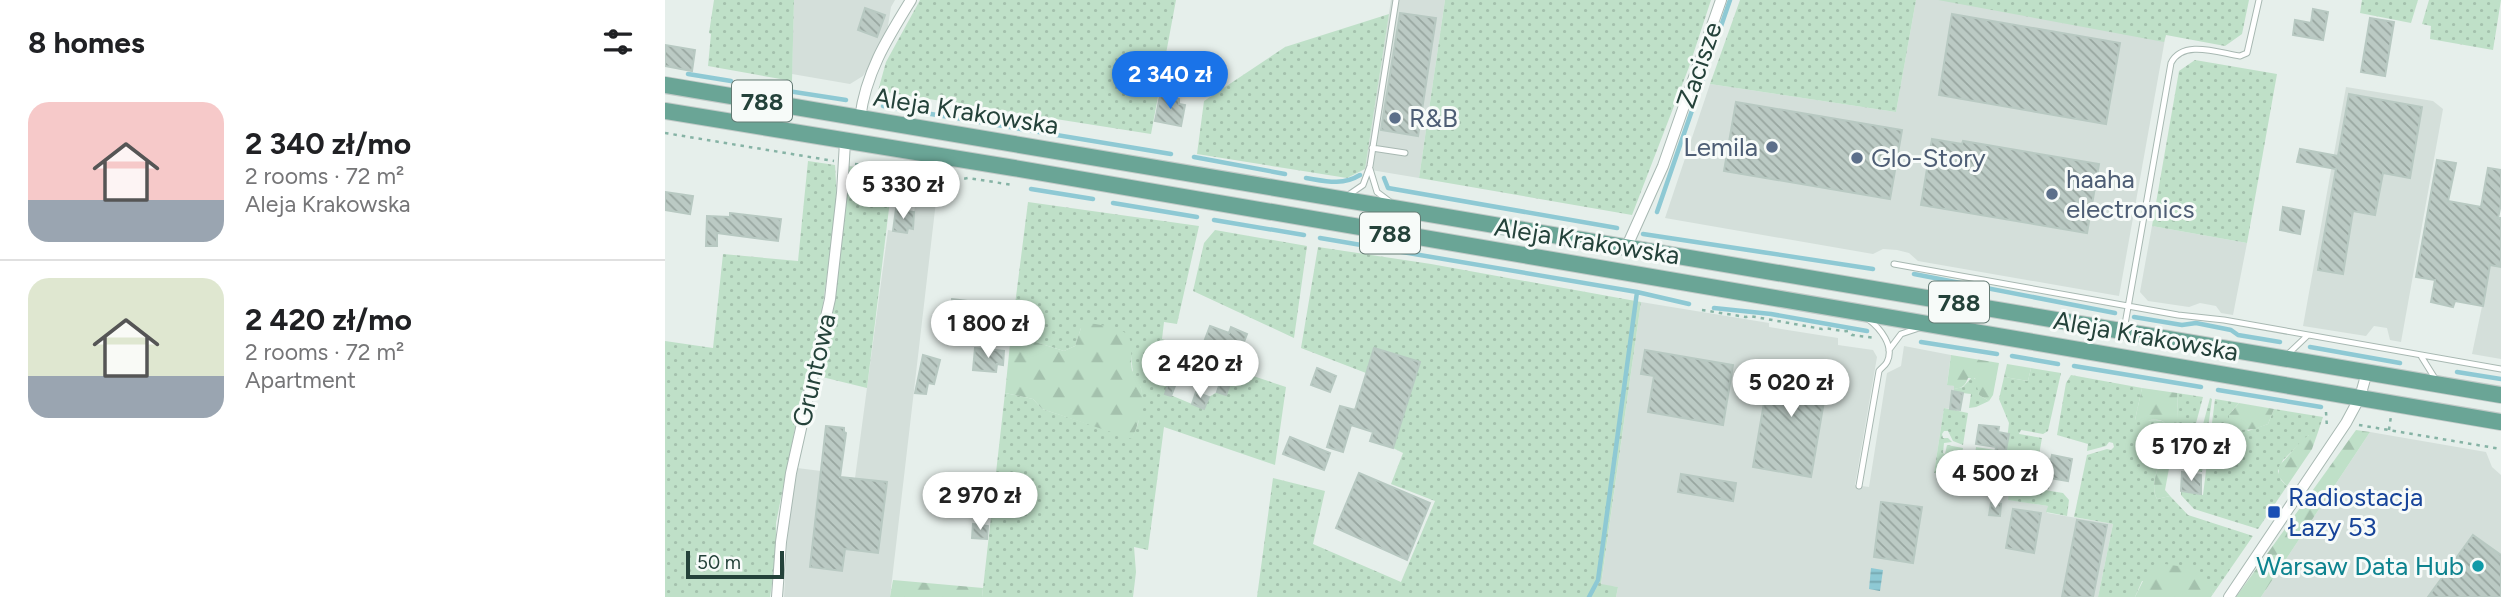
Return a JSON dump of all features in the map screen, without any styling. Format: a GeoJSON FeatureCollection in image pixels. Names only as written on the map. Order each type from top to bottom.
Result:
{"type":"FeatureCollection","features":[{"type":"Feature","properties":{"kind":"main road","name":"Aleja Krakowska"},"geometry":{"type":"LineString","coordinates":[[665,85],[2501,395]]}},
{"type":"Feature","properties":{"kind":"main road","name":"Aleja Krakowska"},"geometry":{"type":"LineString","coordinates":[[665,111],[2501,422]]}},
{"type":"Feature","properties":{"kind":"street"},"geometry":{"type":"LineString","coordinates":[[860,118],[864,92],[874,65],[911,0]]}},
{"type":"Feature","properties":{"kind":"street","name":"Zacisze"},"geometry":{"type":"LineString","coordinates":[[1627,246],[1663,166],[1721,0]]}},
{"type":"Feature","properties":{"kind":"street","name":"Gruntowa"},"geometry":{"type":"LineString","coordinates":[[777,597],[781,542],[791,473],[830,299],[845,142]]}},
{"type":"Feature","properties":{"kind":"street"},"geometry":{"type":"LineString","coordinates":[[2229,597],[2346,423],[2360,397],[2367,372]]}},
{"type":"Feature","properties":{"kind":"lane"},"geometry":{"type":"LineString","coordinates":[[1341,198],[1363,185],[1370,166],[1396,0]]}},
{"type":"Feature","properties":{"kind":"lane"},"geometry":{"type":"LineString","coordinates":[[2124,330],[2171,63],[2176,53],[2186,49],[2240,56],[2247,53],[2259,0]]}},
{"type":"Feature","properties":{"kind":"lane"},"geometry":{"type":"LineString","coordinates":[[1373,148],[1405,153]]}},
{"type":"Feature","properties":{"kind":"lane"},"geometry":{"type":"LineString","coordinates":[[1370,166],[1377,192],[1384,199],[1414,211]]}},
{"type":"Feature","properties":{"kind":"lane"},"geometry":{"type":"LineString","coordinates":[[1894,264],[2501,369]]}},
{"type":"Feature","properties":{"kind":"lane"},"geometry":{"type":"LineString","coordinates":[[1857,311],[1883,332],[1889,350]]}},
{"type":"Feature","properties":{"kind":"lane"},"geometry":{"type":"LineString","coordinates":[[1859,486],[1878,371],[1887,362],[1889,350],[1901,334],[1935,325]]}},
{"type":"Feature","properties":{"kind":"lane"},"geometry":{"type":"LineString","coordinates":[[2285,357],[2307,336]]}},
{"type":"Feature","properties":{"kind":"lane"},"geometry":{"type":"LineString","coordinates":[[2421,356],[2437,384]]}},
{"type":"Feature","properties":{"kind":"path"},"geometry":{"type":"LineString","coordinates":[[1702,310],[1822,330],[1829,328],[1841,333],[1848,331],[1852,335],[1879,339]]}},
{"type":"Feature","properties":{"kind":"path"},"geometry":{"type":"LineString","coordinates":[[2389,430],[2391,412]]}},
{"type":"Feature","properties":{"kind":"path"},"geometry":{"type":"LineString","coordinates":[[2356,424],[2501,449]]}},
{"type":"Feature","properties":{"kind":"shaded area"},"geometry":{"type":"Polygon","coordinates":[[[794,0],[895,0],[891,7],[887,32],[863,76],[850,84],[792,74],[794,0]]]}},
{"type":"Feature","properties":{"kind":"shaded area"},"geometry":{"type":"Polygon","coordinates":[[[1391,0],[1445,0],[1419,178],[1365,169],[1391,0]]]}},
{"type":"Feature","properties":{"kind":"shaded area"},"geometry":{"type":"Polygon","coordinates":[[[1916,0],[2172,0],[2119,296],[1918,261],[1909,253],[1897,250],[1883,249],[1873,254],[1665,218],[1710,84],[1896,112],[1916,0]]]}},
{"type":"Feature","properties":{"kind":"shaded area"},"geometry":{"type":"Polygon","coordinates":[[[2346,87],[2433,101],[2443,109],[2401,342],[2390,340],[2387,328],[2374,326],[2366,336],[2303,326],[2346,87]]]}},
{"type":"Feature","properties":{"kind":"shaded area"},"geometry":{"type":"Polygon","coordinates":[[[918,181],[938,184],[890,597],[784,597],[788,525],[797,468],[855,478],[888,230],[907,233],[908,228],[912,229],[918,181]]]}},
{"type":"Feature","properties":{"kind":"shaded area"},"geometry":{"type":"Polygon","coordinates":[[[2501,216],[2501,359],[2472,354],[2501,216]]]}},
{"type":"Feature","properties":{"kind":"shaded area"},"geometry":{"type":"Polygon","coordinates":[[[2152,226],[2247,243],[2233,315],[2221,313],[2216,306],[2200,303],[2189,307],[2148,301],[2140,292],[2152,226]]]}},
{"type":"Feature","properties":{"kind":"shaded area"},"geometry":{"type":"Polygon","coordinates":[[[1641,302],[1769,323],[1769,327],[1838,338],[1838,345],[1873,350],[1877,357],[1855,485],[1869,487],[1887,373],[1901,366],[1904,346],[1951,355],[1947,384],[1954,386],[1954,392],[1950,409],[1944,408],[1934,473],[2011,486],[2009,500],[2048,506],[2047,513],[2113,524],[2098,597],[1616,597],[1618,587],[1601,585],[1641,302]]]}},
{"type":"Feature","properties":{"kind":"shaded area"},"geometry":{"type":"Polygon","coordinates":[[[2370,432],[2486,452],[2492,467],[2501,475],[2501,597],[2261,597],[2370,432]]]}},
{"type":"Feature","properties":{"kind":"green space"},"geometry":{"type":"Polygon","coordinates":[[[714,0],[794,0],[792,81],[708,66],[714,0]]]}},
{"type":"Feature","properties":{"kind":"green space"},"geometry":{"type":"Polygon","coordinates":[[[920,0],[1176,0],[1151,134],[878,91],[886,62],[920,0]]]}},
{"type":"Feature","properties":{"kind":"green space"},"geometry":{"type":"Polygon","coordinates":[[[1445,0],[1711,0],[1689,67],[1632,215],[1419,178],[1445,0]]]}},
{"type":"Feature","properties":{"kind":"green space"},"geometry":{"type":"Polygon","coordinates":[[[1740,0],[1916,0],[1896,112],[1710,84],[1740,0]]]}},
{"type":"Feature","properties":{"kind":"green space"},"geometry":{"type":"Polygon","coordinates":[[[1938,0],[2249,0],[2242,34],[2225,46],[2166,35],[2164,42],[1938,0]]]}},
{"type":"Feature","properties":{"kind":"green space"},"geometry":{"type":"Polygon","coordinates":[[[2362,0],[2418,0],[2411,23],[2360,13],[2362,0]]]}},
{"type":"Feature","properties":{"kind":"green space"},"geometry":{"type":"Polygon","coordinates":[[[2429,0],[2501,0],[2493,50],[2430,39],[2431,26],[2422,24],[2429,0]]]}},
{"type":"Feature","properties":{"kind":"green space"},"geometry":{"type":"Polygon","coordinates":[[[1389,14],[1365,169],[1347,178],[1197,154],[1204,101],[1285,47],[1389,14]]]}},
{"type":"Feature","properties":{"kind":"green space"},"geometry":{"type":"Polygon","coordinates":[[[2195,60],[2277,74],[2247,243],[2152,226],[2179,71],[2195,60]]]}},
{"type":"Feature","properties":{"kind":"green space"},"geometry":{"type":"Polygon","coordinates":[[[808,161],[835,165],[837,199],[821,319],[800,403],[776,523],[776,558],[770,597],[665,597],[665,341],[713,348],[723,254],[798,261],[808,161]]]}},
{"type":"Feature","properties":{"kind":"green space"},"geometry":{"type":"Polygon","coordinates":[[[849,166],[889,172],[893,176],[867,388],[818,376],[849,166]]]}},
{"type":"Feature","properties":{"kind":"green space"},"geometry":{"type":"Polygon","coordinates":[[[1028,202],[1199,226],[1177,324],[1164,322],[1162,339],[1181,345],[1168,383],[1168,394],[1204,409],[1209,397],[1217,392],[1226,395],[1235,370],[1286,387],[1275,465],[1164,427],[1148,550],[1134,547],[1136,572],[1133,597],[982,597],[1005,393],[1033,399],[1042,409],[1132,438],[1138,424],[1142,399],[1141,388],[1133,373],[1129,338],[1081,328],[1075,346],[1064,351],[1032,341],[1010,344],[1028,202]]]}},
{"type":"Feature","properties":{"kind":"green space"},"geometry":{"type":"Polygon","coordinates":[[[1215,230],[1307,246],[1294,338],[1193,291],[1204,243],[1215,230]]]}},
{"type":"Feature","properties":{"kind":"green space"},"geometry":{"type":"Polygon","coordinates":[[[1318,247],[1431,264],[1641,302],[1601,584],[1618,587],[1616,597],[1257,597],[1273,478],[1325,491],[1313,544],[1401,582],[1435,501],[1391,484],[1403,453],[1393,448],[1419,362],[1374,348],[1366,373],[1301,348],[1318,247]]]}},
{"type":"Feature","properties":{"kind":"green space"},"geometry":{"type":"Polygon","coordinates":[[[1088,323],[1116,328],[1129,337],[1132,370],[1142,391],[1142,405],[1132,439],[1042,409],[1033,399],[1005,393],[1010,344],[1032,341],[1064,351],[1075,346],[1081,328],[1088,323]]]}},
{"type":"Feature","properties":{"kind":"green space"},"geometry":{"type":"Polygon","coordinates":[[[1951,355],[1999,363],[1993,395],[1989,401],[1979,395],[1975,378],[1968,378],[1959,388],[1954,389],[1954,386],[1947,385],[1951,355]]]}},
{"type":"Feature","properties":{"kind":"green space"},"geometry":{"type":"Polygon","coordinates":[[[2007,364],[2031,368],[2028,381],[2004,377],[2007,364]]]}},
{"type":"Feature","properties":{"kind":"green space"},"geometry":{"type":"Polygon","coordinates":[[[2031,368],[2061,373],[2048,431],[2043,434],[2021,430],[2019,434],[2042,438],[2033,488],[2063,493],[2069,500],[2067,516],[2046,512],[2048,506],[2008,500],[2010,486],[1934,473],[1944,408],[1968,413],[1963,445],[1953,441],[1948,431],[1942,434],[1943,438],[1952,442],[1944,443],[1943,453],[1945,454],[1947,445],[1963,448],[1959,476],[1972,479],[1976,447],[1995,450],[1995,454],[2005,455],[2009,423],[1999,399],[2004,377],[2028,381],[2031,368]]]}},
{"type":"Feature","properties":{"kind":"green space"},"geometry":{"type":"Polygon","coordinates":[[[2071,375],[2142,388],[2135,420],[2162,421],[2167,427],[2155,479],[2157,499],[2170,496],[2188,515],[2253,536],[2213,594],[2208,586],[2142,581],[2135,597],[2098,597],[2113,524],[2074,517],[2087,455],[2114,447],[2113,443],[2109,442],[2106,446],[2087,451],[2088,444],[2057,435],[2066,383],[2071,375]]]}},
{"type":"Feature","properties":{"kind":"green space"},"geometry":{"type":"Polygon","coordinates":[[[1972,377],[1977,380],[1979,395],[1989,401],[1969,408],[1971,394],[1954,392],[1954,389],[1963,387],[1972,377]]]}},
{"type":"Feature","properties":{"kind":"green space"},"geometry":{"type":"Polygon","coordinates":[[[2142,388],[2177,393],[2178,420],[2165,490],[2170,496],[2157,499],[2155,479],[2167,426],[2159,420],[2135,420],[2142,388]]]}},
{"type":"Feature","properties":{"kind":"green space"},"geometry":{"type":"Polygon","coordinates":[[[2177,393],[2203,397],[2188,453],[2170,465],[2177,427],[2177,393]]]}},
{"type":"Feature","properties":{"kind":"green space"},"geometry":{"type":"Polygon","coordinates":[[[2210,398],[2202,472],[2191,470],[2210,398]]]}},
{"type":"Feature","properties":{"kind":"green space"},"geometry":{"type":"Polygon","coordinates":[[[2215,399],[2239,403],[2232,411],[2248,431],[2268,424],[2274,409],[2323,417],[2317,435],[2309,435],[2283,460],[2278,471],[2287,486],[2258,529],[2194,509],[2181,495],[2181,491],[2203,495],[2215,399]]]}},
{"type":"Feature","properties":{"kind":"green space"},"geometry":{"type":"Polygon","coordinates":[[[2239,403],[2274,409],[2268,424],[2241,430],[2229,421],[2229,415],[2239,403]]]}},
{"type":"Feature","properties":{"kind":"green space"},"geometry":{"type":"Polygon","coordinates":[[[2356,430],[2370,432],[2261,597],[2236,597],[2356,430]]]}},
{"type":"Feature","properties":{"kind":"green space"},"geometry":{"type":"Polygon","coordinates":[[[2309,435],[2317,435],[2312,449],[2287,486],[2279,477],[2279,466],[2309,435]]]}},
{"type":"Feature","properties":{"kind":"green space"},"geometry":{"type":"Polygon","coordinates":[[[2165,564],[2196,569],[2204,575],[2213,594],[2211,597],[2135,597],[2145,577],[2165,564]]]}},
{"type":"Feature","properties":{"kind":"green space"},"geometry":{"type":"Polygon","coordinates":[[[893,580],[983,588],[982,597],[890,597],[893,580]]]}},
{"type":"Feature","properties":{"kind":"water"},"geometry":{"type":"Polygon","coordinates":[[[1871,568],[1883,570],[1880,591],[1869,589],[1871,568]]]}},
{"type":"Feature","properties":{"kind":"building"},"geometry":{"type":"Polygon","coordinates":[[[865,8],[885,15],[877,37],[858,30],[865,8]]]}},
{"type":"Feature","properties":{"kind":"building"},"geometry":{"type":"Polygon","coordinates":[[[2313,9],[2328,12],[2323,40],[2293,35],[2295,20],[2311,23],[2313,9]]]}},
{"type":"Feature","properties":{"kind":"building"},"geometry":{"type":"Polygon","coordinates":[[[1400,13],[1436,18],[1418,136],[1381,130],[1400,13]]]}},
{"type":"Feature","properties":{"kind":"building"},"geometry":{"type":"Polygon","coordinates":[[[1952,14],[2120,43],[2106,124],[1939,95],[1952,14]]]}},
{"type":"Feature","properties":{"kind":"building"},"geometry":{"type":"Polygon","coordinates":[[[2370,18],[2394,22],[2385,76],[2361,72],[2370,18]]]}},
{"type":"Feature","properties":{"kind":"building"},"geometry":{"type":"Polygon","coordinates":[[[665,45],[695,50],[692,71],[665,66],[665,45]]]}},
{"type":"Feature","properties":{"kind":"building"},"geometry":{"type":"Polygon","coordinates":[[[2349,94],[2422,107],[2410,178],[2383,173],[2375,215],[2353,211],[2343,274],[2318,270],[2336,169],[2297,162],[2300,149],[2338,156],[2349,94]]]}},
{"type":"Feature","properties":{"kind":"building"},"geometry":{"type":"Polygon","coordinates":[[[1160,96],[1179,99],[1179,104],[1185,105],[1181,126],[1155,121],[1160,96]]]}},
{"type":"Feature","properties":{"kind":"building"},"geometry":{"type":"Polygon","coordinates":[[[1736,102],[1902,130],[1890,199],[1724,171],[1736,102]]]}},
{"type":"Feature","properties":{"kind":"building"},"geometry":{"type":"Polygon","coordinates":[[[1932,139],[1962,144],[1963,141],[2099,164],[2087,233],[1921,205],[1932,139]]]}},
{"type":"Feature","properties":{"kind":"building"},"geometry":{"type":"Polygon","coordinates":[[[2437,160],[2456,163],[2448,201],[2481,207],[2488,168],[2501,170],[2501,204],[2498,218],[2501,218],[2501,267],[2490,265],[2483,306],[2455,301],[2453,307],[2431,302],[2435,280],[2416,277],[2437,160]]]}},
{"type":"Feature","properties":{"kind":"building"},"geometry":{"type":"Polygon","coordinates":[[[665,192],[693,196],[690,214],[665,210],[665,192]]]}},
{"type":"Feature","properties":{"kind":"building"},"geometry":{"type":"Polygon","coordinates":[[[2283,207],[2304,211],[2300,234],[2280,230],[2283,207]]]}},
{"type":"Feature","properties":{"kind":"building"},"geometry":{"type":"Polygon","coordinates":[[[896,209],[914,212],[913,229],[908,228],[907,233],[893,231],[896,209]]]}},
{"type":"Feature","properties":{"kind":"building"},"geometry":{"type":"Polygon","coordinates":[[[730,213],[781,219],[778,241],[717,233],[717,246],[706,246],[707,216],[730,217],[730,213]]]}},
{"type":"Feature","properties":{"kind":"building"},"geometry":{"type":"Polygon","coordinates":[[[952,299],[992,304],[990,317],[970,314],[968,332],[949,330],[952,299]]]}},
{"type":"Feature","properties":{"kind":"building"},"geometry":{"type":"Polygon","coordinates":[[[1210,326],[1229,333],[1231,327],[1247,334],[1237,360],[1212,349],[1213,346],[1204,342],[1210,326]]]}},
{"type":"Feature","properties":{"kind":"building"},"geometry":{"type":"Polygon","coordinates":[[[975,348],[1004,351],[1003,365],[997,364],[996,372],[973,370],[975,348]]]}},
{"type":"Feature","properties":{"kind":"building"},"geometry":{"type":"Polygon","coordinates":[[[1374,348],[1420,362],[1393,448],[1370,441],[1373,432],[1351,425],[1343,452],[1327,447],[1340,406],[1355,410],[1374,348]]]}},
{"type":"Feature","properties":{"kind":"building"},"geometry":{"type":"Polygon","coordinates":[[[1178,350],[1188,353],[1171,396],[1165,394],[1178,350]]]}},
{"type":"Feature","properties":{"kind":"building"},"geometry":{"type":"Polygon","coordinates":[[[1645,350],[1733,365],[1723,425],[1648,412],[1654,376],[1641,374],[1645,350]]]}},
{"type":"Feature","properties":{"kind":"building"},"geometry":{"type":"Polygon","coordinates":[[[923,355],[940,360],[934,384],[928,383],[926,394],[915,393],[923,355]]]}},
{"type":"Feature","properties":{"kind":"building"},"geometry":{"type":"Polygon","coordinates":[[[1771,362],[1829,372],[1811,477],[1753,467],[1771,362]]]}},
{"type":"Feature","properties":{"kind":"building"},"geometry":{"type":"Polygon","coordinates":[[[1225,367],[1235,370],[1226,395],[1217,392],[1225,367]]]}},
{"type":"Feature","properties":{"kind":"building"},"geometry":{"type":"Polygon","coordinates":[[[1317,368],[1336,376],[1330,392],[1311,385],[1317,368]]]}},
{"type":"Feature","properties":{"kind":"building"},"geometry":{"type":"Polygon","coordinates":[[[1952,391],[1963,393],[1960,410],[1950,409],[1952,391]]]}},
{"type":"Feature","properties":{"kind":"building"},"geometry":{"type":"Polygon","coordinates":[[[1196,392],[1209,397],[1204,409],[1192,404],[1196,392]]]}},
{"type":"Feature","properties":{"kind":"building"},"geometry":{"type":"Polygon","coordinates":[[[1979,425],[1999,427],[1998,432],[2009,434],[2005,455],[1995,454],[1996,447],[1976,444],[1979,425]]]}},
{"type":"Feature","properties":{"kind":"building"},"geometry":{"type":"Polygon","coordinates":[[[826,426],[844,428],[846,433],[840,477],[887,482],[878,553],[845,549],[842,571],[810,567],[826,426]]]}},
{"type":"Feature","properties":{"kind":"building"},"geometry":{"type":"Polygon","coordinates":[[[1290,437],[1330,453],[1324,470],[1283,454],[1290,437]]]}},
{"type":"Feature","properties":{"kind":"building"},"geometry":{"type":"Polygon","coordinates":[[[2052,455],[2072,459],[2068,481],[2050,478],[2048,488],[2037,486],[2042,458],[2051,460],[2052,455]]]}},
{"type":"Feature","properties":{"kind":"building"},"geometry":{"type":"Polygon","coordinates":[[[1960,465],[1974,467],[1973,479],[1959,477],[1960,465]]]}},
{"type":"Feature","properties":{"kind":"building"},"geometry":{"type":"Polygon","coordinates":[[[2182,472],[2201,475],[2201,494],[2181,491],[2182,472]]]}},
{"type":"Feature","properties":{"kind":"building"},"geometry":{"type":"Polygon","coordinates":[[[1359,473],[1430,503],[1407,560],[1336,528],[1359,473]]]}},
{"type":"Feature","properties":{"kind":"building"},"geometry":{"type":"Polygon","coordinates":[[[1681,474],[1736,483],[1733,501],[1678,492],[1681,474]]]}},
{"type":"Feature","properties":{"kind":"building"},"geometry":{"type":"Polygon","coordinates":[[[1881,502],[1922,507],[1913,563],[1874,557],[1881,502]]]}},
{"type":"Feature","properties":{"kind":"building"},"geometry":{"type":"Polygon","coordinates":[[[1991,503],[2001,504],[2000,516],[1989,515],[1991,503]]]}},
{"type":"Feature","properties":{"kind":"building"},"geometry":{"type":"Polygon","coordinates":[[[2013,509],[2041,513],[2034,553],[2006,548],[2013,509]]]}},
{"type":"Feature","properties":{"kind":"building"},"geometry":{"type":"Polygon","coordinates":[[[2077,520],[2107,525],[2093,597],[2062,597],[2077,520]]]}},
{"type":"Feature","properties":{"kind":"building"},"geometry":{"type":"Polygon","coordinates":[[[973,524],[988,526],[987,539],[972,538],[973,524]]]}},
{"type":"Feature","properties":{"kind":"building","name":"Warsaw Data Hub"},"geometry":{"type":"Polygon","coordinates":[[[2473,535],[2501,555],[2501,597],[2428,597],[2473,535]]]}},
{"type":"Feature","properties":{"kind":"waterway"},"geometry":{"type":"LineString","coordinates":[[1657,212],[1730,0]]}},
{"type":"Feature","properties":{"kind":"waterway"},"geometry":{"type":"LineString","coordinates":[[688,74],[731,81]]}},
{"type":"Feature","properties":{"kind":"waterway"},"geometry":{"type":"LineString","coordinates":[[742,84],[846,100]]}},
{"type":"Feature","properties":{"kind":"waterway"},"geometry":{"type":"LineString","coordinates":[[883,106],[1171,154]]}},
{"type":"Feature","properties":{"kind":"waterway"},"geometry":{"type":"LineString","coordinates":[[1194,157],[1285,174]]}},
{"type":"Feature","properties":{"kind":"waterway"},"geometry":{"type":"LineString","coordinates":[[1306,178],[1340,182],[1360,175]]}},
{"type":"Feature","properties":{"kind":"waterway"},"geometry":{"type":"LineString","coordinates":[[1384,178],[1388,188],[1617,228]]}},
{"type":"Feature","properties":{"kind":"waterway"},"geometry":{"type":"LineString","coordinates":[[1031,189],[1093,199]]}},
{"type":"Feature","properties":{"kind":"waterway"},"geometry":{"type":"LineString","coordinates":[[1113,203],[1197,217]]}},
{"type":"Feature","properties":{"kind":"waterway"},"geometry":{"type":"LineString","coordinates":[[1214,220],[1304,235]]}},
{"type":"Feature","properties":{"kind":"waterway"},"geometry":{"type":"LineString","coordinates":[[1643,234],[1873,269]]}},
{"type":"Feature","properties":{"kind":"waterway"},"geometry":{"type":"LineString","coordinates":[[1320,238],[1637,292],[1689,304]]}},
{"type":"Feature","properties":{"kind":"waterway"},"geometry":{"type":"LineString","coordinates":[[1914,274],[2115,313]]}},
{"type":"Feature","properties":{"kind":"waterway"},"geometry":{"type":"LineString","coordinates":[[1589,597],[1598,580],[1637,292]]}},
{"type":"Feature","properties":{"kind":"waterway"},"geometry":{"type":"LineString","coordinates":[[1714,308],[1771,314],[1867,331]]}},
{"type":"Feature","properties":{"kind":"waterway"},"geometry":{"type":"LineString","coordinates":[[2134,317],[2182,325],[2196,323],[2231,330],[2238,335],[2280,342]]}},
{"type":"Feature","properties":{"kind":"waterway"},"geometry":{"type":"LineString","coordinates":[[1921,342],[1997,354]]}},
{"type":"Feature","properties":{"kind":"waterway"},"geometry":{"type":"LineString","coordinates":[[2310,347],[2400,363]]}},
{"type":"Feature","properties":{"kind":"waterway"},"geometry":{"type":"LineString","coordinates":[[2012,356],[2058,364]]}},
{"type":"Feature","properties":{"kind":"waterway"},"geometry":{"type":"LineString","coordinates":[[2074,366],[2201,387]]}},
{"type":"Feature","properties":{"kind":"waterway"},"geometry":{"type":"LineString","coordinates":[[2457,372],[2501,379]]}},
{"type":"Feature","properties":{"kind":"waterway"},"geometry":{"type":"LineString","coordinates":[[2218,390],[2321,407]]}},
{"type":"Feature","properties":{"kind":"place","name":"R&B"},"geometry":{"type":"Point","coordinates":[1395,118]}},
{"type":"Feature","properties":{"kind":"place","name":"Lemila"},"geometry":{"type":"Point","coordinates":[1772,147]}},
{"type":"Feature","properties":{"kind":"place","name":"Glo-Story"},"geometry":{"type":"Point","coordinates":[1857,158]}},
{"type":"Feature","properties":{"kind":"place","name":"haaha electronics"},"geometry":{"type":"Point","coordinates":[2052,194]}},
{"type":"Feature","properties":{"kind":"place","name":"Radiostacja Łazy 53"},"geometry":{"type":"Point","coordinates":[2274,512]}},
{"type":"Feature","properties":{"kind":"place","name":"Warsaw Data Hub"},"geometry":{"type":"Point","coordinates":[2478,566]}}]}
